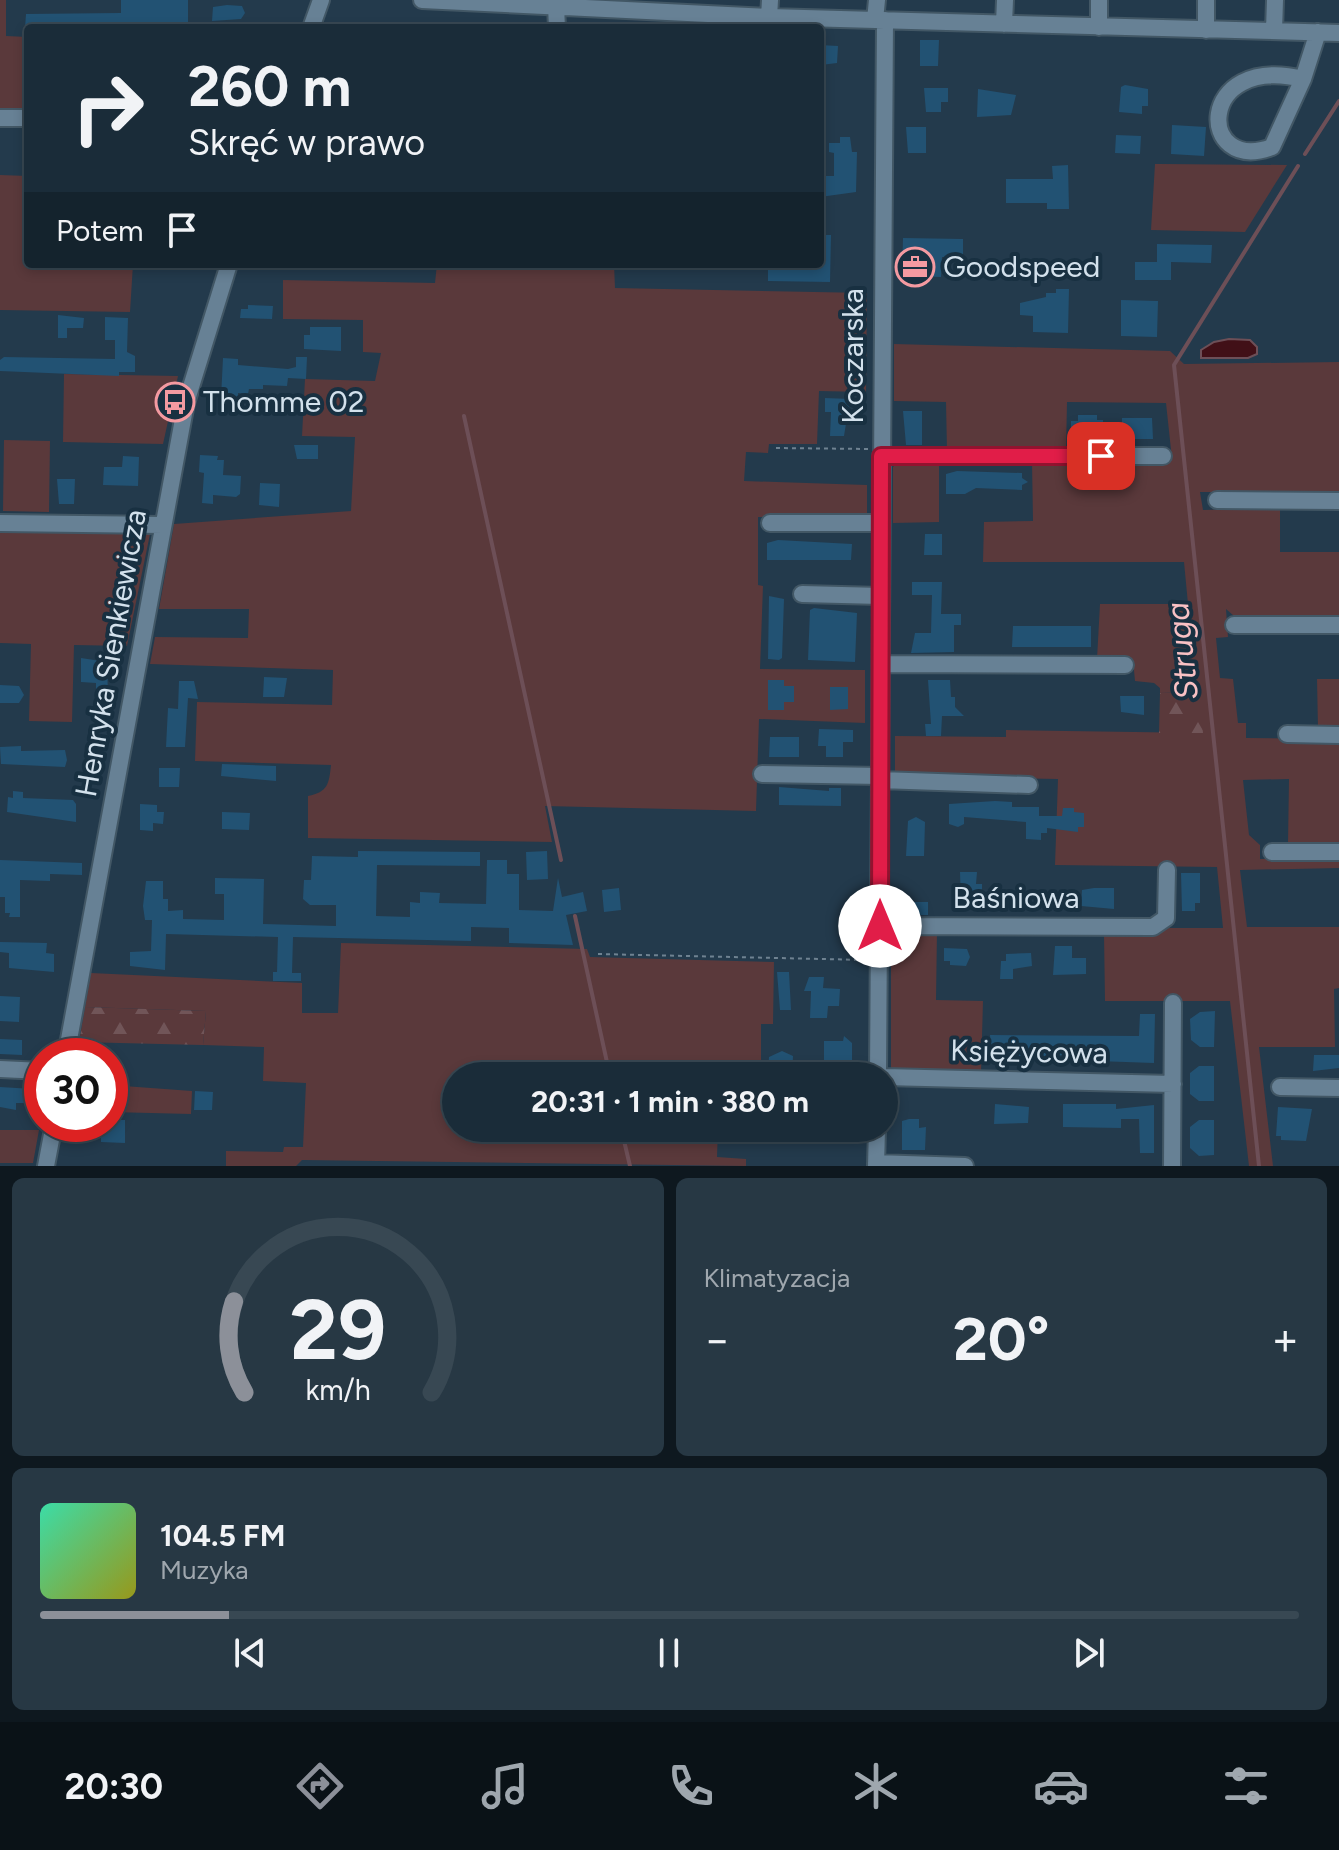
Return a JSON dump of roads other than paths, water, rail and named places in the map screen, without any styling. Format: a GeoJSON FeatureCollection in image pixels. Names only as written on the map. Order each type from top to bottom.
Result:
{"type":"FeatureCollection","features":[{"type":"Feature","properties":{"kind":"street"},"geometry":{"type":"LineString","coordinates":[[312,24],[321,0]]}},
{"type":"Feature","properties":{"kind":"street"},"geometry":{"type":"LineString","coordinates":[[422,0],[556,6],[604,4],[770,8],[880,20],[1339,33]]}},
{"type":"Feature","properties":{"kind":"street","name":"Koczarska"},"geometry":{"type":"LineString","coordinates":[[877,0],[880,20],[881,452],[878,1062]]}},
{"type":"Feature","properties":{"kind":"street"},"geometry":{"type":"LineString","coordinates":[[1004,24],[1005,0]]}},
{"type":"Feature","properties":{"kind":"street"},"geometry":{"type":"LineString","coordinates":[[1099,0],[1099,27]]}},
{"type":"Feature","properties":{"kind":"street"},"geometry":{"type":"LineString","coordinates":[[1206,0],[1206,30]]}},
{"type":"Feature","properties":{"kind":"street"},"geometry":{"type":"LineString","coordinates":[[1274,31],[1275,0]]}},
{"type":"Feature","properties":{"kind":"street"},"geometry":{"type":"LineString","coordinates":[[556,6],[557,24]]}},
{"type":"Feature","properties":{"kind":"street"},"geometry":{"type":"LineString","coordinates":[[1303,79],[1282,74],[1238,84],[1223,96],[1217,118],[1223,138],[1238,151],[1256,153],[1272,147],[1303,79],[1318,32]]}},
{"type":"Feature","properties":{"kind":"street"},"geometry":{"type":"LineString","coordinates":[[0,118],[24,118]]}},
{"type":"Feature","properties":{"kind":"street","name":"Henryka Sienkiewicza"},"geometry":{"type":"LineString","coordinates":[[69,1038],[186,403],[228,268]]}},
{"type":"Feature","properties":{"kind":"street"},"geometry":{"type":"LineString","coordinates":[[881,452],[1163,456]]}},
{"type":"Feature","properties":{"kind":"street"},"geometry":{"type":"LineString","coordinates":[[1217,500],[1339,501]]}},
{"type":"Feature","properties":{"kind":"street"},"geometry":{"type":"LineString","coordinates":[[0,523],[163,525]]}},
{"type":"Feature","properties":{"kind":"street"},"geometry":{"type":"LineString","coordinates":[[770,523],[881,523]]}},
{"type":"Feature","properties":{"kind":"street"},"geometry":{"type":"LineString","coordinates":[[802,594],[881,596]]}},
{"type":"Feature","properties":{"kind":"street"},"geometry":{"type":"LineString","coordinates":[[1234,625],[1339,625]]}},
{"type":"Feature","properties":{"kind":"street"},"geometry":{"type":"LineString","coordinates":[[881,664],[1125,665]]}},
{"type":"Feature","properties":{"kind":"street"},"geometry":{"type":"LineString","coordinates":[[1287,734],[1339,735]]}},
{"type":"Feature","properties":{"kind":"street"},"geometry":{"type":"LineString","coordinates":[[762,774],[1029,785]]}},
{"type":"Feature","properties":{"kind":"street"},"geometry":{"type":"LineString","coordinates":[[1272,852],[1339,852]]}},
{"type":"Feature","properties":{"kind":"street","name":"Baśniowa"},"geometry":{"type":"LineString","coordinates":[[880,926],[1161,925],[1166,918],[1167,870]]}},
{"type":"Feature","properties":{"kind":"street"},"geometry":{"type":"LineString","coordinates":[[1172,1166],[1173,1003]]}},
{"type":"Feature","properties":{"kind":"street"},"geometry":{"type":"LineString","coordinates":[[0,1069],[24,1070]]}},
{"type":"Feature","properties":{"kind":"street","name":"Księżycowa"},"geometry":{"type":"LineString","coordinates":[[898,1077],[1173,1084]]}},
{"type":"Feature","properties":{"kind":"street"},"geometry":{"type":"LineString","coordinates":[[1280,1087],[1339,1088]]}},
{"type":"Feature","properties":{"kind":"street"},"geometry":{"type":"LineString","coordinates":[[46,1166],[51,1142]]}},
{"type":"Feature","properties":{"kind":"street"},"geometry":{"type":"LineString","coordinates":[[877,1142],[876,1165],[965,1166]]}},
{"type":"Feature","properties":{"kind":"waterway","name":"Struga"},"geometry":{"type":"LineString","coordinates":[[1305,154],[1339,101]]}},
{"type":"Feature","properties":{"kind":"waterway","name":"Struga"},"geometry":{"type":"LineString","coordinates":[[1259,1166],[1174,365],[1298,166]]}},
{"type":"Feature","properties":{"kind":"waterway"},"geometry":{"type":"LineString","coordinates":[[464,416],[561,860]]}},
{"type":"Feature","properties":{"kind":"waterway"},"geometry":{"type":"LineString","coordinates":[[575,916],[607,1062]]}},
{"type":"Feature","properties":{"kind":"waterway"},"geometry":{"type":"LineString","coordinates":[[624,1142],[630,1166]]}},
{"type":"Feature","properties":{"kind":"place","name":"Goodspeed"},"geometry":{"type":"Point","coordinates":[915,267]}},
{"type":"Feature","properties":{"kind":"place","name":"Thomme 02"},"geometry":{"type":"Point","coordinates":[175,402]}}]}
